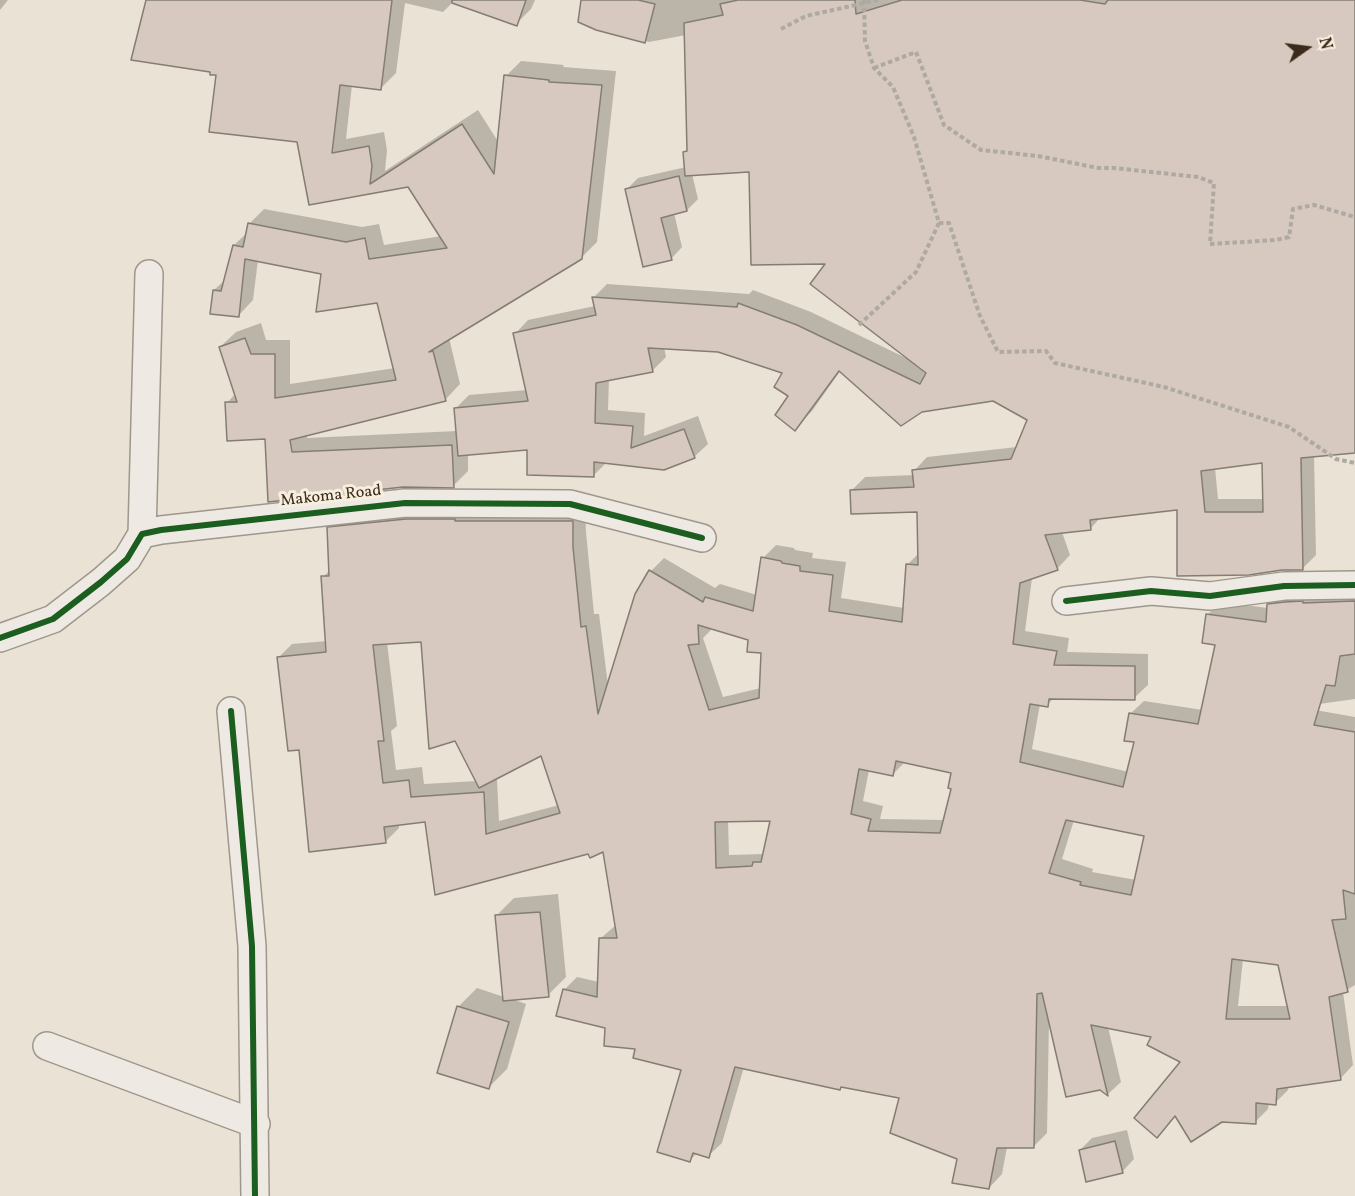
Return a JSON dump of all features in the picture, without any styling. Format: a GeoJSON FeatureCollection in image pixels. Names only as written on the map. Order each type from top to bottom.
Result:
{"type":"FeatureCollection","features":[{"type":"Feature","properties":{"kind":"street"},"geometry":{"type":"LineString","coordinates":[[0,638],[53,620],[127,559],[142,534],[149,274]]}},
{"type":"Feature","properties":{"kind":"street","name":"Makoma Road"},"geometry":{"type":"LineString","coordinates":[[142,534],[405,502],[570,504],[702,538]]}},
{"type":"Feature","properties":{"kind":"street"},"geometry":{"type":"LineString","coordinates":[[1066,601],[1151,591],[1210,596],[1284,586],[1355,585]]}},
{"type":"Feature","properties":{"kind":"street"},"geometry":{"type":"LineString","coordinates":[[231,711],[252,946],[256,1124],[255,1196]]}},
{"type":"Feature","properties":{"kind":"street"},"geometry":{"type":"LineString","coordinates":[[47,1046],[256,1124]]}},
{"type":"Feature","properties":{"kind":"path"},"geometry":{"type":"LineString","coordinates":[[782,29],[806,16],[878,0]]}},
{"type":"Feature","properties":{"kind":"path"},"geometry":{"type":"LineString","coordinates":[[859,325],[916,272],[939,222],[910,127],[893,87],[874,68],[865,41],[864,2]]}},
{"type":"Feature","properties":{"kind":"path"},"geometry":{"type":"LineString","coordinates":[[874,68],[916,52],[944,125],[981,150],[1038,156],[1098,168],[1198,177],[1214,183],[1210,244],[1289,237],[1293,209],[1314,205],[1355,217]]}},
{"type":"Feature","properties":{"kind":"path"},"geometry":{"type":"LineString","coordinates":[[939,222],[949,223],[980,316],[999,352],[1046,351],[1055,363],[1164,387],[1288,427],[1336,459],[1355,463]]}},
{"type":"Feature","properties":{"kind":"building"},"geometry":{"type":"Polygon","coordinates":[[[146,0],[392,0],[381,90],[340,85],[332,153],[369,146],[372,166],[370,184],[462,124],[494,174],[504,75],[549,80],[549,82],[602,85],[582,259],[429,352],[433,351],[446,401],[290,440],[292,452],[452,445],[454,488],[403,487],[268,502],[265,439],[227,441],[225,402],[237,402],[219,347],[245,338],[251,354],[275,354],[275,398],[396,380],[377,303],[316,312],[321,274],[245,259],[239,317],[210,314],[213,290],[221,291],[233,245],[243,247],[248,223],[346,242],[365,238],[369,259],[447,248],[408,187],[309,205],[297,142],[209,132],[216,75],[210,75],[210,72],[131,60],[146,0]]]}},
{"type":"Feature","properties":{"kind":"building"},"geometry":{"type":"Polygon","coordinates":[[[452,0],[526,0],[517,26],[452,3],[452,0]]]}},
{"type":"Feature","properties":{"kind":"building"},"geometry":{"type":"Polygon","coordinates":[[[581,0],[638,0],[655,4],[645,43],[596,30],[578,22],[581,0]]]}},
{"type":"Feature","properties":{"kind":"building"},"geometry":{"type":"Polygon","coordinates":[[[738,0],[855,0],[856,14],[902,0],[1080,0],[1105,4],[1108,0],[1355,0],[1355,453],[1301,458],[1303,570],[1282,570],[1249,575],[1177,576],[1177,510],[1090,520],[1091,530],[1045,535],[1058,570],[1020,583],[1013,644],[1057,651],[1054,665],[1135,666],[1135,700],[1049,699],[1048,707],[1030,704],[1020,762],[1123,787],[1134,742],[1124,741],[1129,713],[1198,724],[1215,645],[1202,643],[1206,614],[1266,622],[1267,604],[1355,601],[1355,654],[1340,656],[1335,686],[1326,685],[1314,725],[1355,732],[1355,894],[1343,890],[1346,919],[1332,920],[1348,992],[1329,997],[1341,1080],[1277,1089],[1276,1105],[1256,1103],[1256,1124],[1222,1122],[1191,1142],[1175,1116],[1157,1138],[1134,1118],[1180,1062],[1147,1045],[1151,1037],[1091,1025],[1108,1096],[1100,1090],[1066,1097],[1042,993],[1037,994],[1034,1148],[997,1148],[989,1189],[952,1183],[957,1159],[890,1133],[899,1098],[841,1087],[840,1090],[735,1067],[709,1158],[693,1153],[690,1162],[657,1152],[681,1070],[633,1058],[635,1049],[604,1046],[605,1028],[556,1016],[563,989],[597,997],[599,938],[617,938],[603,852],[590,858],[588,854],[435,895],[425,822],[384,827],[386,843],[309,852],[299,750],[288,751],[277,657],[326,652],[321,576],[329,576],[327,527],[406,519],[573,521],[573,547],[581,627],[586,626],[598,714],[635,594],[649,570],[703,602],[705,597],[753,611],[761,557],[781,561],[800,566],[800,571],[833,575],[829,611],[902,622],[906,564],[918,565],[917,512],[851,514],[850,490],[914,487],[912,470],[1011,459],[1027,420],[993,401],[922,412],[901,426],[839,371],[795,431],[775,415],[788,396],[774,387],[782,373],[718,352],[648,348],[653,372],[596,383],[595,423],[633,426],[631,448],[684,429],[695,458],[664,470],[594,462],[594,477],[527,475],[527,450],[458,456],[454,408],[528,401],[513,333],[596,315],[592,297],[737,307],[738,303],[797,325],[920,384],[926,373],[810,284],[825,264],[751,265],[749,172],[685,176],[683,152],[687,151],[684,23],[723,15],[720,4],[738,0]],[[1262,463],[1201,471],[1205,512],[1263,512],[1262,463]],[[698,625],[699,644],[688,645],[709,710],[759,698],[761,653],[747,652],[748,640],[698,625]],[[421,642],[373,645],[384,741],[378,741],[383,783],[409,780],[411,797],[484,792],[486,834],[560,813],[541,756],[479,788],[455,741],[429,749],[421,642]],[[896,761],[893,776],[859,769],[851,814],[871,819],[868,831],[940,833],[951,789],[948,788],[951,773],[896,761]],[[1066,820],[1049,873],[1081,882],[1080,885],[1131,895],[1144,836],[1066,820]],[[770,821],[715,822],[716,868],[752,866],[753,862],[761,862],[770,821]],[[1232,959],[1226,1019],[1290,1019],[1278,965],[1232,959]]]}},
{"type":"Feature","properties":{"kind":"building"},"geometry":{"type":"Polygon","coordinates":[[[679,176],[687,211],[661,218],[672,260],[643,267],[625,189],[679,176]]]}},
{"type":"Feature","properties":{"kind":"building"},"geometry":{"type":"Polygon","coordinates":[[[540,912],[549,997],[503,1001],[495,915],[540,912]]]}},
{"type":"Feature","properties":{"kind":"building"},"geometry":{"type":"Polygon","coordinates":[[[457,1006],[509,1022],[489,1089],[437,1073],[457,1006]]]}},
{"type":"Feature","properties":{"kind":"building"},"geometry":{"type":"Polygon","coordinates":[[[1115,1141],[1123,1173],[1086,1182],[1079,1150],[1115,1141]]]}},
{"type":"Feature","properties":{"kind":"cycle path"},"geometry":{"type":"LineString","coordinates":[[0,638],[53,619],[127,559],[142,534],[161,530],[405,503],[570,504],[702,538]]}},
{"type":"Feature","properties":{"kind":"cycle path"},"geometry":{"type":"LineString","coordinates":[[1066,601],[1151,591],[1210,596],[1284,586],[1355,585]]}},
{"type":"Feature","properties":{"kind":"cycle path"},"geometry":{"type":"LineString","coordinates":[[231,711],[252,946],[255,1196]]}}]}
